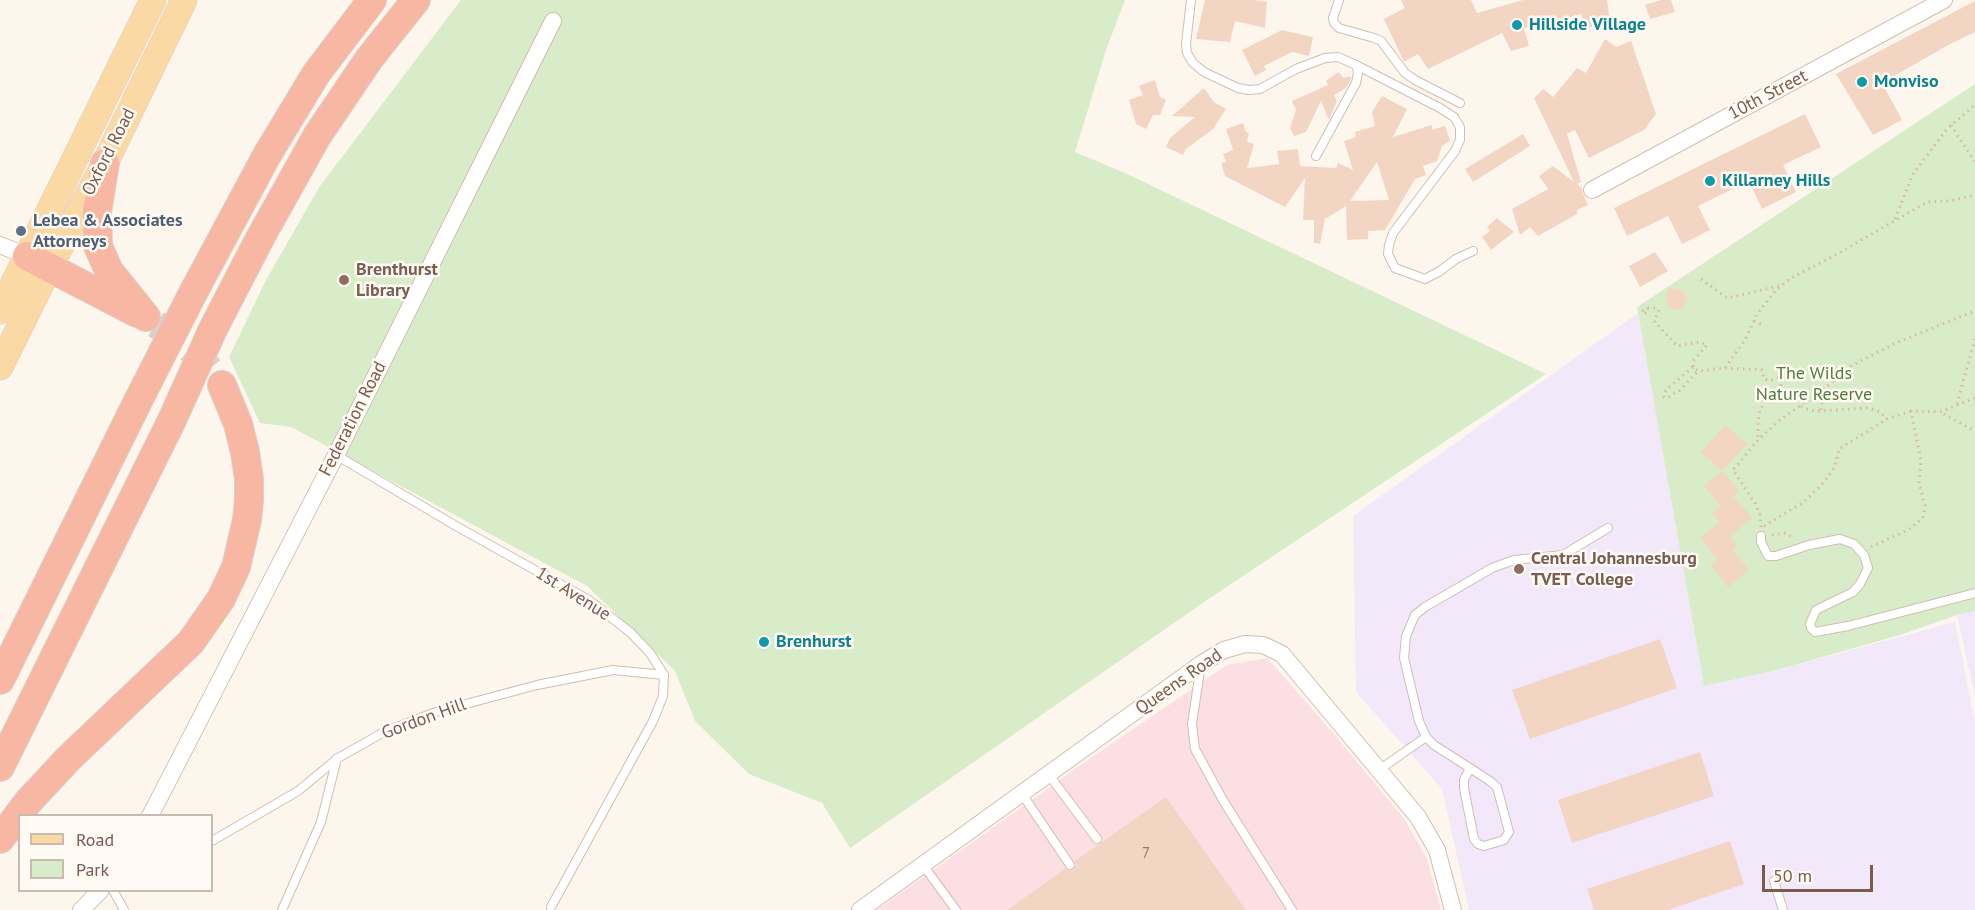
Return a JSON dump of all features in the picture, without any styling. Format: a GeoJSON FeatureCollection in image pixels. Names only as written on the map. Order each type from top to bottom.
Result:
{"type":"FeatureCollection","features":[{"type":"Feature","properties":{"kind":"highway"},"geometry":{"type":"LineString","coordinates":[[0,680],[136,403],[267,155],[316,74],[372,0]]}},
{"type":"Feature","properties":{"kind":"highway"},"geometry":{"type":"LineString","coordinates":[[0,767],[172,420],[213,329],[259,240],[317,136],[369,60],[416,0]]}},
{"type":"Feature","properties":{"kind":"highway"},"geometry":{"type":"LineString","coordinates":[[38,262],[151,321],[109,271],[98,246],[97,212],[105,163]]}},
{"type":"Feature","properties":{"kind":"highway"},"geometry":{"type":"LineString","coordinates":[[19,814],[68,759],[191,642],[221,599],[236,567],[247,520],[249,500],[245,452],[238,424],[222,385]]}},
{"type":"Feature","properties":{"kind":"highway"},"geometry":{"type":"LineString","coordinates":[[0,838],[18,815]]}},
{"type":"Feature","properties":{"kind":"main road","name":"Oxford Road"},"geometry":{"type":"LineString","coordinates":[[0,367],[38,262],[153,0]]}},
{"type":"Feature","properties":{"kind":"main road","name":"Oxford Road"},"geometry":{"type":"LineString","coordinates":[[0,311],[38,262],[105,163],[184,0]]}},
{"type":"Feature","properties":{"kind":"street","name":"10th Street"},"geometry":{"type":"LineString","coordinates":[[1592,190],[1944,0]]}},
{"type":"Feature","properties":{"kind":"street","name":"Federation Road"},"geometry":{"type":"LineString","coordinates":[[151,814],[336,455],[553,21]]}},
{"type":"Feature","properties":{"kind":"street"},"geometry":{"type":"LineString","coordinates":[[0,245],[38,262]]}},
{"type":"Feature","properties":{"kind":"street","name":"Queens Road"},"geometry":{"type":"LineString","coordinates":[[860,910],[1202,664],[1235,645],[1256,644],[1272,648],[1282,654],[1298,671],[1418,817],[1437,850],[1453,910]]}},
{"type":"Feature","properties":{"kind":"street"},"geometry":{"type":"LineString","coordinates":[[81,910],[100,892]]}},
{"type":"Feature","properties":{"kind":"lane"},"geometry":{"type":"LineString","coordinates":[[1191,0],[1187,53],[1193,63],[1204,72],[1238,88],[1260,89],[1296,69],[1325,58],[1338,57],[1454,117],[1460,127],[1460,140],[1455,151],[1393,233],[1388,254],[1395,268],[1425,279],[1473,251]]}},
{"type":"Feature","properties":{"kind":"lane"},"geometry":{"type":"LineString","coordinates":[[1339,0],[1333,18],[1339,28],[1381,41],[1405,73],[1460,103]]}},
{"type":"Feature","properties":{"kind":"lane"},"geometry":{"type":"LineString","coordinates":[[1316,156],[1356,83],[1358,72],[1356,65]]}},
{"type":"Feature","properties":{"kind":"lane","name":"1st Avenue"},"geometry":{"type":"LineString","coordinates":[[336,455],[456,526],[589,600],[631,633],[650,653],[664,675]]}},
{"type":"Feature","properties":{"kind":"lane"},"geometry":{"type":"LineString","coordinates":[[1470,768],[1464,780],[1464,788],[1474,839],[1478,844],[1484,846],[1504,840],[1509,832],[1497,787],[1470,768],[1434,744],[1426,737],[1419,721],[1404,658],[1406,636],[1415,615],[1492,568],[1514,560],[1563,555],[1608,528]]}},
{"type":"Feature","properties":{"kind":"lane"},"geometry":{"type":"LineString","coordinates":[[1761,539],[1768,556],[1776,556],[1812,544],[1840,539],[1854,544],[1861,552],[1868,568],[1865,577],[1853,591],[1816,610],[1810,624],[1815,632],[1848,626],[1975,593]]}},
{"type":"Feature","properties":{"kind":"lane"},"geometry":{"type":"LineString","coordinates":[[1202,664],[1192,724],[1195,748],[1224,802],[1293,910]]}},
{"type":"Feature","properties":{"kind":"lane","name":"Gordon Hill"},"geometry":{"type":"LineString","coordinates":[[213,840],[298,791],[338,758],[384,732],[435,712],[537,685],[613,670],[664,675]]}},
{"type":"Feature","properties":{"kind":"lane"},"geometry":{"type":"LineString","coordinates":[[551,907],[653,721],[663,696],[664,675]]}},
{"type":"Feature","properties":{"kind":"lane"},"geometry":{"type":"LineString","coordinates":[[1379,770],[1426,737]]}},
{"type":"Feature","properties":{"kind":"lane"},"geometry":{"type":"LineString","coordinates":[[282,910],[321,822],[338,758]]}},
{"type":"Feature","properties":{"kind":"lane"},"geometry":{"type":"LineString","coordinates":[[1049,775],[1097,839]]}},
{"type":"Feature","properties":{"kind":"lane"},"geometry":{"type":"LineString","coordinates":[[1022,795],[1070,865]]}},
{"type":"Feature","properties":{"kind":"lane"},"geometry":{"type":"LineString","coordinates":[[923,865],[956,910]]}},
{"type":"Feature","properties":{"kind":"lane"},"geometry":{"type":"LineString","coordinates":[[1774,881],[1783,910]]}},
{"type":"Feature","properties":{"kind":"lane"},"geometry":{"type":"LineString","coordinates":[[114,892],[124,910]]}},
{"type":"Feature","properties":{"kind":"path"},"geometry":{"type":"LineString","coordinates":[[1895,219],[1912,174],[1951,125],[1975,105]]}},
{"type":"Feature","properties":{"kind":"path"},"geometry":{"type":"LineString","coordinates":[[1951,125],[1975,162]]}},
{"type":"Feature","properties":{"kind":"path"},"geometry":{"type":"LineString","coordinates":[[1725,368],[1745,340],[1757,314],[1780,286],[1791,278],[1927,202],[1949,201],[1975,195]]}},
{"type":"Feature","properties":{"kind":"path"},"geometry":{"type":"LineString","coordinates":[[1701,279],[1727,298],[1780,286]]}},
{"type":"Feature","properties":{"kind":"path"},"geometry":{"type":"LineString","coordinates":[[1648,308],[1659,309],[1654,321],[1677,346],[1700,342],[1707,345],[1693,361],[1693,367],[1668,388],[1664,397],[1667,398],[1678,391],[1698,371],[1725,368],[1762,370],[1764,379],[1770,381],[1780,377],[1783,381],[1780,387],[1772,391],[1760,410],[1758,440]]}},
{"type":"Feature","properties":{"kind":"path"},"geometry":{"type":"LineString","coordinates":[[1975,310],[1898,342],[1849,367],[1823,390],[1781,419],[1758,440],[1734,470],[1755,503],[1761,519],[1761,529],[1804,502],[1825,481],[1834,466],[1839,449],[1887,419],[1911,411],[1940,412],[1975,431]]}},
{"type":"Feature","properties":{"kind":"path"},"geometry":{"type":"LineString","coordinates":[[1754,321],[1765,326]]}},
{"type":"Feature","properties":{"kind":"path"},"geometry":{"type":"LineString","coordinates":[[1957,404],[1975,339]]}},
{"type":"Feature","properties":{"kind":"path"},"geometry":{"type":"LineString","coordinates":[[1693,367],[1698,371]]}},
{"type":"Feature","properties":{"kind":"path"},"geometry":{"type":"LineString","coordinates":[[1821,410],[1823,390]]}},
{"type":"Feature","properties":{"kind":"path"},"geometry":{"type":"LineString","coordinates":[[1940,412],[1975,398]]}},
{"type":"Feature","properties":{"kind":"path"},"geometry":{"type":"LineString","coordinates":[[1802,406],[1809,410],[1868,408],[1880,412],[1887,419]]}},
{"type":"Feature","properties":{"kind":"path"},"geometry":{"type":"LineString","coordinates":[[1861,552],[1908,530],[1923,518],[1925,505],[1919,483],[1921,461],[1911,411]]}},
{"type":"Feature","properties":{"kind":"path"},"geometry":{"type":"LineString","coordinates":[[1761,539],[1785,533],[1812,544]]}},
{"type":"Feature","properties":{"kind":"shaded area","name":"Central Johannesburg TVET College"},"geometry":{"type":"Polygon","coordinates":[[[1638,313],[1704,686],[1773,671],[1955,622],[1975,722],[1975,910],[1469,910],[1442,789],[1356,692],[1353,516],[1638,313]]]}},
{"type":"Feature","properties":{"kind":"shaded area"},"geometry":{"type":"Polygon","coordinates":[[[1975,611],[1975,697],[1957,615],[1975,611]]]}},
{"type":"Feature","properties":{"kind":"shaded area"},"geometry":{"type":"Polygon","coordinates":[[[1267,658],[1405,820],[1427,859],[1441,910],[877,910],[1088,760],[1227,665],[1267,658]]]}},
{"type":"Feature","properties":{"kind":"green space"},"geometry":{"type":"Polygon","coordinates":[[[461,0],[1125,0],[1106,50],[1075,152],[1125,173],[1546,374],[1207,600],[850,848],[822,803],[749,774],[695,721],[675,671],[587,586],[291,427],[260,423],[229,357],[266,280],[320,186],[461,0]]]}},
{"type":"Feature","properties":{"kind":"green space","name":"The Wilds Nature Reserve"},"geometry":{"type":"Polygon","coordinates":[[[1975,84],[1975,611],[1773,671],[1704,686],[1637,307],[1975,84]]]}},
{"type":"Feature","properties":{"kind":"building"},"geometry":{"type":"Polygon","coordinates":[[[1205,0],[1267,2],[1265,28],[1235,21],[1230,42],[1196,39],[1205,0]]]}},
{"type":"Feature","properties":{"kind":"building"},"geometry":{"type":"Polygon","coordinates":[[[1401,0],[1471,0],[1477,13],[1523,0],[1607,0],[1610,22],[1586,28],[1581,14],[1524,28],[1529,46],[1511,51],[1502,33],[1428,69],[1418,54],[1404,62],[1384,19],[1405,8],[1401,0]]]}},
{"type":"Feature","properties":{"kind":"building"},"geometry":{"type":"Polygon","coordinates":[[[1661,0],[1671,0],[1675,12],[1650,19],[1645,5],[1661,0]]]}},
{"type":"Feature","properties":{"kind":"building","name":"Monviso"},"geometry":{"type":"Polygon","coordinates":[[[1975,1],[1975,32],[1882,83],[1902,120],[1873,135],[1836,74],[1975,1]]]}},
{"type":"Feature","properties":{"kind":"building"},"geometry":{"type":"Polygon","coordinates":[[[1282,30],[1313,37],[1309,56],[1292,52],[1264,66],[1266,70],[1255,76],[1242,50],[1282,30]]]}},
{"type":"Feature","properties":{"kind":"building"},"geometry":{"type":"Polygon","coordinates":[[[1605,39],[1616,47],[1631,41],[1656,114],[1644,130],[1589,158],[1575,130],[1567,134],[1581,182],[1577,184],[1582,188],[1588,205],[1577,210],[1577,214],[1538,236],[1530,227],[1520,235],[1512,209],[1548,189],[1539,176],[1553,166],[1574,182],[1534,98],[1543,89],[1553,97],[1577,68],[1586,73],[1605,39]]]}},
{"type":"Feature","properties":{"kind":"building"},"geometry":{"type":"Polygon","coordinates":[[[1338,72],[1344,78],[1351,76],[1346,88],[1334,95],[1337,101],[1329,120],[1321,101],[1306,132],[1294,136],[1290,128],[1296,110],[1292,101],[1328,85],[1326,81],[1338,72]]]}},
{"type":"Feature","properties":{"kind":"building"},"geometry":{"type":"Polygon","coordinates":[[[1155,80],[1160,97],[1166,100],[1160,115],[1153,115],[1146,129],[1136,124],[1129,100],[1143,95],[1139,86],[1155,80]]]}},
{"type":"Feature","properties":{"kind":"building"},"geometry":{"type":"Polygon","coordinates":[[[1204,88],[1214,102],[1226,109],[1213,129],[1186,149],[1183,155],[1166,147],[1170,138],[1195,117],[1172,116],[1204,88]]]}},
{"type":"Feature","properties":{"kind":"building"},"geometry":{"type":"Polygon","coordinates":[[[1382,96],[1407,109],[1393,137],[1432,125],[1432,130],[1445,126],[1450,141],[1442,146],[1437,161],[1423,166],[1426,175],[1415,179],[1385,230],[1368,231],[1368,239],[1347,240],[1346,206],[1325,219],[1320,244],[1314,243],[1314,220],[1303,220],[1305,178],[1285,207],[1225,176],[1221,163],[1226,162],[1223,154],[1233,150],[1226,129],[1243,123],[1246,132],[1249,133],[1247,142],[1254,144],[1247,168],[1279,164],[1277,151],[1298,149],[1300,166],[1336,168],[1338,163],[1353,170],[1344,141],[1356,137],[1355,132],[1375,126],[1372,112],[1382,96]],[[1377,162],[1350,201],[1389,200],[1377,162]]]}},
{"type":"Feature","properties":{"kind":"building","name":"Killarney Hills"},"geometry":{"type":"Polygon","coordinates":[[[1805,114],[1821,147],[1783,165],[1796,192],[1762,209],[1749,181],[1698,206],[1710,230],[1682,244],[1668,216],[1627,236],[1614,208],[1805,114]]]}},
{"type":"Feature","properties":{"kind":"building"},"geometry":{"type":"Polygon","coordinates":[[[1523,134],[1530,146],[1473,182],[1465,169],[1523,134]]]}},
{"type":"Feature","properties":{"kind":"building"},"geometry":{"type":"Polygon","coordinates":[[[1497,218],[1514,232],[1491,250],[1482,237],[1490,231],[1487,227],[1497,218]]]}},
{"type":"Feature","properties":{"kind":"building"},"geometry":{"type":"Polygon","coordinates":[[[1655,252],[1668,271],[1640,287],[1629,266],[1655,252]]]}},
{"type":"Feature","properties":{"kind":"building"},"geometry":{"type":"Polygon","coordinates":[[[1669,288],[1684,292],[1687,298],[1682,309],[1672,309],[1667,304],[1666,297],[1669,288]]]}},
{"type":"Feature","properties":{"kind":"building"},"geometry":{"type":"Polygon","coordinates":[[[1725,425],[1747,444],[1722,471],[1701,452],[1725,425]]]}},
{"type":"Feature","properties":{"kind":"building"},"geometry":{"type":"Polygon","coordinates":[[[1722,471],[1739,491],[1733,496],[1752,518],[1730,536],[1737,545],[1732,549],[1749,570],[1728,587],[1711,565],[1718,560],[1700,537],[1720,522],[1712,513],[1721,506],[1704,486],[1722,471]]]}},
{"type":"Feature","properties":{"kind":"building"},"geometry":{"type":"Polygon","coordinates":[[[1660,639],[1677,688],[1530,739],[1512,690],[1660,639]]]}},
{"type":"Feature","properties":{"kind":"building"},"geometry":{"type":"Polygon","coordinates":[[[1700,752],[1714,796],[1572,843],[1558,800],[1700,752]]]}},
{"type":"Feature","properties":{"kind":"building"},"geometry":{"type":"Polygon","coordinates":[[[1166,797],[1246,910],[1007,910],[1065,869],[1074,870],[1075,861],[1166,797]]]}},
{"type":"Feature","properties":{"kind":"building"},"geometry":{"type":"Polygon","coordinates":[[[1730,841],[1744,884],[1668,910],[1594,910],[1587,889],[1730,841]]]}},
{"type":"Feature","properties":{"kind":"tunnel"},"geometry":{"type":"LineString","coordinates":[[156,324],[177,338],[203,361],[222,385]]}},
{"type":"Feature","properties":{"kind":"place","name":"Hillside Village"},"geometry":{"type":"Point","coordinates":[1517,25]}},
{"type":"Feature","properties":{"kind":"place","name":"Monviso"},"geometry":{"type":"Point","coordinates":[1862,82]}},
{"type":"Feature","properties":{"kind":"place","name":"Killarney Hills"},"geometry":{"type":"Point","coordinates":[1710,181]}},
{"type":"Feature","properties":{"kind":"place","name":"Lebea & Associates Attorneys"},"geometry":{"type":"Point","coordinates":[21,231]}},
{"type":"Feature","properties":{"kind":"place","name":"Brenthurst Library"},"geometry":{"type":"Point","coordinates":[344,280]}},
{"type":"Feature","properties":{"kind":"place","name":"Central Johannesburg TVET College"},"geometry":{"type":"Point","coordinates":[1519,569]}},
{"type":"Feature","properties":{"kind":"place","name":"Brenhurst"},"geometry":{"type":"Point","coordinates":[764,642]}}]}
